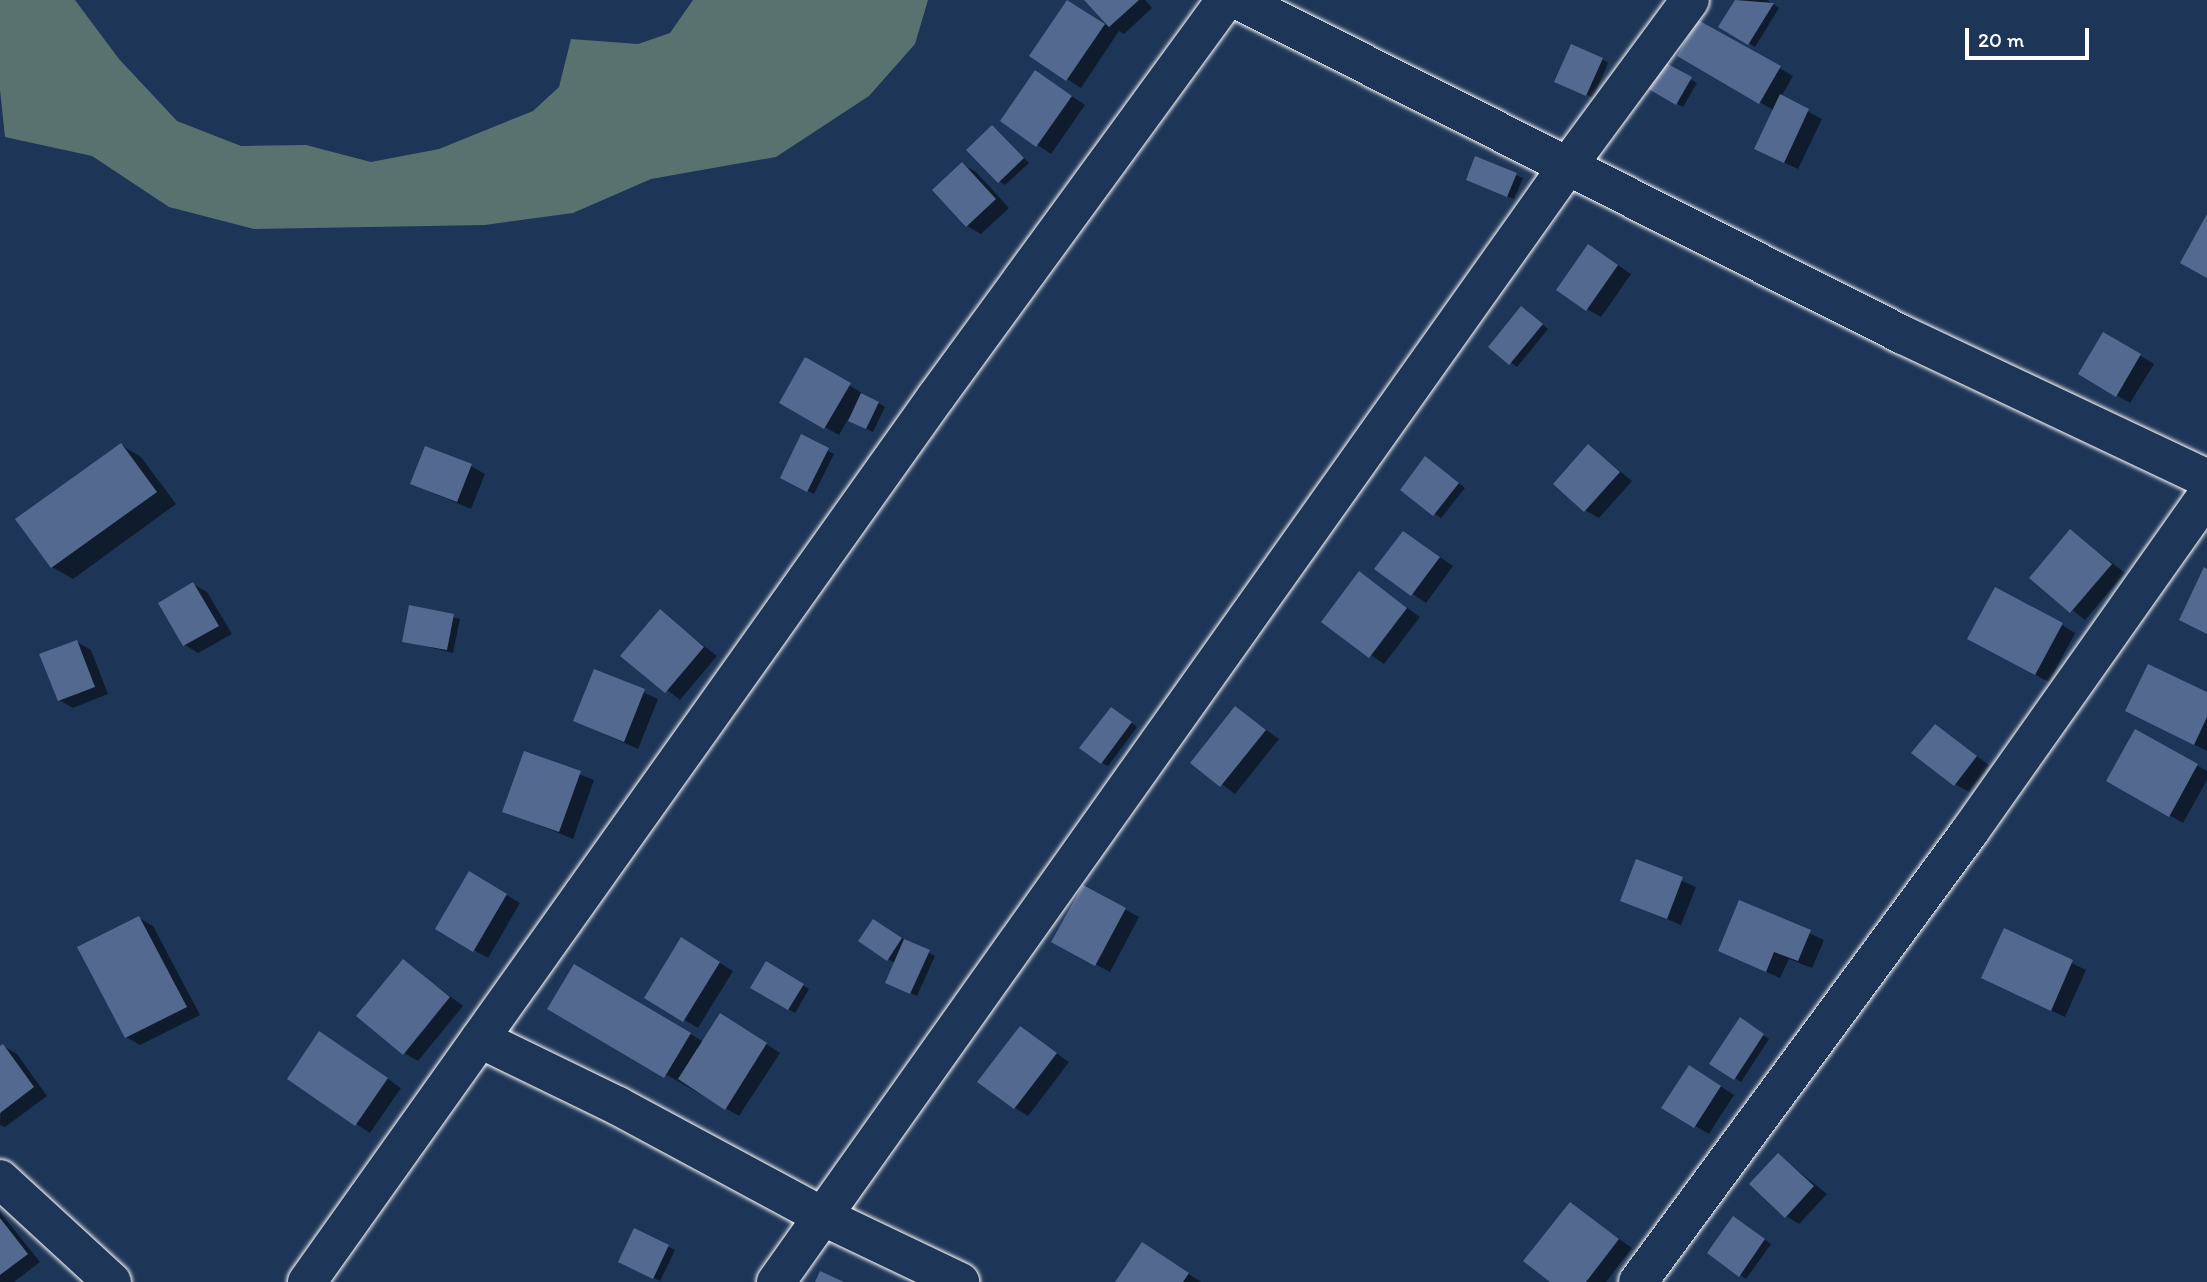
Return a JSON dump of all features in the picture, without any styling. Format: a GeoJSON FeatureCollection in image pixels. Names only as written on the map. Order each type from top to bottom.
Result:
{"type":"FeatureCollection","features":[{"type":"Feature","properties":{"kind":"street"},"geometry":{"type":"LineString","coordinates":[[307,1282],[936,397],[1226,0]]}},
{"type":"Feature","properties":{"kind":"street"},"geometry":{"type":"LineString","coordinates":[[1238,0],[2024,394],[2207,480]]}},
{"type":"Feature","properties":{"kind":"street"},"geometry":{"type":"LineString","coordinates":[[776,1282],[1567,167],[1690,0]]}},
{"type":"Feature","properties":{"kind":"street"},"geometry":{"type":"LineString","coordinates":[[1638,1282],[1970,831],[2207,495]]}},
{"type":"Feature","properties":{"kind":"street"},"geometry":{"type":"LineString","coordinates":[[480,1039],[618,1106],[824,1217],[960,1282]]}},
{"type":"Feature","properties":{"kind":"street"},"geometry":{"type":"LineString","coordinates":[[0,1179],[112,1282]]}},
{"type":"Feature","properties":{"kind":"green space"},"geometry":{"type":"Polygon","coordinates":[[[0,0],[75,0],[119,59],[177,121],[241,146],[306,145],[371,162],[439,149],[533,111],[559,87],[571,39],[638,44],[670,33],[693,0],[928,0],[915,44],[869,96],[776,157],[651,179],[573,213],[485,225],[254,229],[169,207],[92,156],[5,137],[0,90],[0,0]]]}},
{"type":"Feature","properties":{"kind":"building"},"geometry":{"type":"Polygon","coordinates":[[[1067,0],[1105,24],[1066,81],[1029,56],[1067,0]]]}},
{"type":"Feature","properties":{"kind":"building"},"geometry":{"type":"Polygon","coordinates":[[[1084,0],[1139,0],[1109,27],[1084,0]]]}},
{"type":"Feature","properties":{"kind":"building"},"geometry":{"type":"Polygon","coordinates":[[[1735,0],[1774,3],[1748,45],[1718,27],[1735,0]]]}},
{"type":"Feature","properties":{"kind":"building"},"geometry":{"type":"Polygon","coordinates":[[[1698,20],[1781,66],[1759,104],[1677,56],[1698,20]]]}},
{"type":"Feature","properties":{"kind":"building"},"geometry":{"type":"Polygon","coordinates":[[[1571,44],[1603,58],[1586,96],[1554,82],[1571,44]]]}},
{"type":"Feature","properties":{"kind":"building"},"geometry":{"type":"Polygon","coordinates":[[[1662,61],[1692,77],[1676,105],[1647,88],[1662,61]]]}},
{"type":"Feature","properties":{"kind":"building"},"geometry":{"type":"Polygon","coordinates":[[[1035,70],[1072,96],[1036,147],[1000,121],[1035,70]]]}},
{"type":"Feature","properties":{"kind":"building"},"geometry":{"type":"Polygon","coordinates":[[[1780,94],[1809,109],[1784,163],[1754,149],[1780,94]]]}},
{"type":"Feature","properties":{"kind":"building"},"geometry":{"type":"Polygon","coordinates":[[[992,125],[1024,158],[998,183],[966,150],[992,125]]]}},
{"type":"Feature","properties":{"kind":"building"},"geometry":{"type":"Polygon","coordinates":[[[1475,156],[1517,173],[1507,197],[1466,180],[1475,156]]]}},
{"type":"Feature","properties":{"kind":"building"},"geometry":{"type":"Polygon","coordinates":[[[962,162],[996,199],[966,227],[932,190],[962,162]]]}},
{"type":"Feature","properties":{"kind":"building"},"geometry":{"type":"Polygon","coordinates":[[[2207,214],[2207,278],[2180,263],[2207,214]]]}},
{"type":"Feature","properties":{"kind":"building"},"geometry":{"type":"Polygon","coordinates":[[[1588,244],[1618,265],[1586,311],[1556,290],[1588,244]]]}},
{"type":"Feature","properties":{"kind":"building"},"geometry":{"type":"Polygon","coordinates":[[[1521,306],[1543,324],[1509,365],[1488,347],[1521,306]]]}},
{"type":"Feature","properties":{"kind":"building"},"geometry":{"type":"Polygon","coordinates":[[[2103,332],[2141,354],[2116,397],[2078,374],[2103,332]]]}},
{"type":"Feature","properties":{"kind":"building"},"geometry":{"type":"Polygon","coordinates":[[[805,357],[851,383],[824,429],[779,403],[805,357]]]}},
{"type":"Feature","properties":{"kind":"building"},"geometry":{"type":"Polygon","coordinates":[[[861,393],[879,402],[866,429],[848,421],[861,393]]]}},
{"type":"Feature","properties":{"kind":"building"},"geometry":{"type":"Polygon","coordinates":[[[801,434],[829,448],[807,492],[780,478],[801,434]]]}},
{"type":"Feature","properties":{"kind":"building"},"geometry":{"type":"Polygon","coordinates":[[[121,443],[157,492],[51,568],[15,519],[121,443]]]}},
{"type":"Feature","properties":{"kind":"building"},"geometry":{"type":"Polygon","coordinates":[[[1588,444],[1620,472],[1584,512],[1553,484],[1588,444]]]}},
{"type":"Feature","properties":{"kind":"building"},"geometry":{"type":"Polygon","coordinates":[[[425,446],[472,464],[457,502],[410,484],[425,446]]]}},
{"type":"Feature","properties":{"kind":"building"},"geometry":{"type":"Polygon","coordinates":[[[1425,456],[1459,483],[1433,516],[1400,490],[1425,456]]]}},
{"type":"Feature","properties":{"kind":"building"},"geometry":{"type":"Polygon","coordinates":[[[2070,529],[2112,564],[2070,613],[2029,578],[2070,529]]]}},
{"type":"Feature","properties":{"kind":"building"},"geometry":{"type":"Polygon","coordinates":[[[1403,531],[1440,557],[1411,596],[1374,569],[1403,531]]]}},
{"type":"Feature","properties":{"kind":"building"},"geometry":{"type":"Polygon","coordinates":[[[2204,567],[2207,569],[2207,634],[2179,620],[2204,567]]]}},
{"type":"Feature","properties":{"kind":"building"},"geometry":{"type":"Polygon","coordinates":[[[1359,571],[1407,608],[1369,658],[1321,622],[1359,571]]]}},
{"type":"Feature","properties":{"kind":"building"},"geometry":{"type":"Polygon","coordinates":[[[193,582],[219,626],[183,646],[158,603],[193,582]]]}},
{"type":"Feature","properties":{"kind":"building"},"geometry":{"type":"Polygon","coordinates":[[[1995,587],[2063,623],[2035,675],[1967,639],[1995,587]]]}},
{"type":"Feature","properties":{"kind":"building"},"geometry":{"type":"Polygon","coordinates":[[[409,605],[454,614],[447,650],[402,642],[409,605]]]}},
{"type":"Feature","properties":{"kind":"building"},"geometry":{"type":"Polygon","coordinates":[[[660,609],[704,647],[665,693],[620,656],[660,609]]]}},
{"type":"Feature","properties":{"kind":"building"},"geometry":{"type":"Polygon","coordinates":[[[77,640],[95,687],[58,701],[39,654],[77,640]]]}},
{"type":"Feature","properties":{"kind":"building"},"geometry":{"type":"Polygon","coordinates":[[[2148,664],[2207,692],[2207,717],[2194,745],[2125,711],[2148,664]]]}},
{"type":"Feature","properties":{"kind":"building"},"geometry":{"type":"Polygon","coordinates":[[[594,669],[645,689],[624,742],[573,721],[594,669]]]}},
{"type":"Feature","properties":{"kind":"building"},"geometry":{"type":"Polygon","coordinates":[[[1235,706],[1266,730],[1220,787],[1190,763],[1235,706]]]}},
{"type":"Feature","properties":{"kind":"building"},"geometry":{"type":"Polygon","coordinates":[[[1111,707],[1132,722],[1101,764],[1079,748],[1111,707]]]}},
{"type":"Feature","properties":{"kind":"building"},"geometry":{"type":"Polygon","coordinates":[[[1935,724],[1977,756],[1954,786],[1911,753],[1935,724]]]}},
{"type":"Feature","properties":{"kind":"building"},"geometry":{"type":"Polygon","coordinates":[[[2135,729],[2198,764],[2169,817],[2106,781],[2135,729]]]}},
{"type":"Feature","properties":{"kind":"building"},"geometry":{"type":"Polygon","coordinates":[[[524,751],[581,771],[559,832],[502,812],[524,751]]]}},
{"type":"Feature","properties":{"kind":"building"},"geometry":{"type":"Polygon","coordinates":[[[1636,859],[1683,877],[1667,919],[1620,901],[1636,859]]]}},
{"type":"Feature","properties":{"kind":"building"},"geometry":{"type":"Polygon","coordinates":[[[469,871],[507,894],[473,952],[435,929],[469,871]]]}},
{"type":"Feature","properties":{"kind":"building"},"geometry":{"type":"Polygon","coordinates":[[[1083,885],[1126,908],[1095,966],[1051,942],[1083,885]]]}},
{"type":"Feature","properties":{"kind":"building"},"geometry":{"type":"Polygon","coordinates":[[[1739,900],[1811,930],[1798,961],[1774,952],[1766,972],[1718,951],[1739,900]]]}},
{"type":"Feature","properties":{"kind":"building"},"geometry":{"type":"Polygon","coordinates":[[[139,916],[187,1007],[125,1038],[77,947],[139,916]]]}},
{"type":"Feature","properties":{"kind":"building"},"geometry":{"type":"Polygon","coordinates":[[[873,919],[902,938],[887,961],[858,941],[873,919]]]}},
{"type":"Feature","properties":{"kind":"building"},"geometry":{"type":"Polygon","coordinates":[[[2004,928],[2073,960],[2051,1011],[1981,978],[2004,928]]]}},
{"type":"Feature","properties":{"kind":"building"},"geometry":{"type":"Polygon","coordinates":[[[681,937],[720,962],[683,1022],[644,998],[681,937]]]}},
{"type":"Feature","properties":{"kind":"building"},"geometry":{"type":"Polygon","coordinates":[[[904,939],[930,950],[910,994],[885,983],[904,939]]]}},
{"type":"Feature","properties":{"kind":"building"},"geometry":{"type":"Polygon","coordinates":[[[403,959],[450,997],[403,1055],[356,1016],[403,959]]]}},
{"type":"Feature","properties":{"kind":"building"},"geometry":{"type":"Polygon","coordinates":[[[766,961],[804,984],[788,1010],[750,988],[766,961]]]}},
{"type":"Feature","properties":{"kind":"building"},"geometry":{"type":"Polygon","coordinates":[[[574,964],[691,1033],[664,1078],[547,1009],[574,964]]]}},
{"type":"Feature","properties":{"kind":"building"},"geometry":{"type":"Polygon","coordinates":[[[720,1013],[767,1043],[725,1110],[678,1079],[720,1013]]]}},
{"type":"Feature","properties":{"kind":"building"},"geometry":{"type":"Polygon","coordinates":[[[1740,1017],[1764,1034],[1734,1080],[1709,1064],[1740,1017]]]}},
{"type":"Feature","properties":{"kind":"building"},"geometry":{"type":"Polygon","coordinates":[[[1020,1026],[1057,1053],[1014,1109],[977,1082],[1020,1026]]]}},
{"type":"Feature","properties":{"kind":"building"},"geometry":{"type":"Polygon","coordinates":[[[319,1031],[388,1078],[355,1126],[287,1079],[319,1031]]]}},
{"type":"Feature","properties":{"kind":"building"},"geometry":{"type":"Polygon","coordinates":[[[3,1044],[34,1087],[0,1113],[0,1046],[3,1044]]]}},
{"type":"Feature","properties":{"kind":"building"},"geometry":{"type":"Polygon","coordinates":[[[1689,1065],[1721,1086],[1694,1128],[1661,1108],[1689,1065]]]}},
{"type":"Feature","properties":{"kind":"building"},"geometry":{"type":"Polygon","coordinates":[[[1778,1153],[1814,1186],[1785,1218],[1749,1184],[1778,1153]]]}},
{"type":"Feature","properties":{"kind":"building"},"geometry":{"type":"Polygon","coordinates":[[[1570,1202],[1619,1239],[1586,1282],[1550,1282],[1523,1261],[1570,1202]]]}},
{"type":"Feature","properties":{"kind":"building"},"geometry":{"type":"Polygon","coordinates":[[[1733,1216],[1765,1239],[1739,1277],[1707,1253],[1733,1216]]]}},
{"type":"Feature","properties":{"kind":"building"},"geometry":{"type":"Polygon","coordinates":[[[0,1218],[28,1254],[0,1275],[0,1218]]]}},
{"type":"Feature","properties":{"kind":"building"},"geometry":{"type":"Polygon","coordinates":[[[634,1228],[669,1245],[653,1279],[618,1262],[634,1228]]]}},
{"type":"Feature","properties":{"kind":"building"},"geometry":{"type":"Polygon","coordinates":[[[1142,1242],[1189,1273],[1183,1282],[1115,1282],[1142,1242]]]}},
{"type":"Feature","properties":{"kind":"building"},"geometry":{"type":"Polygon","coordinates":[[[820,1271],[844,1282],[815,1282],[820,1271]]]}}]}
